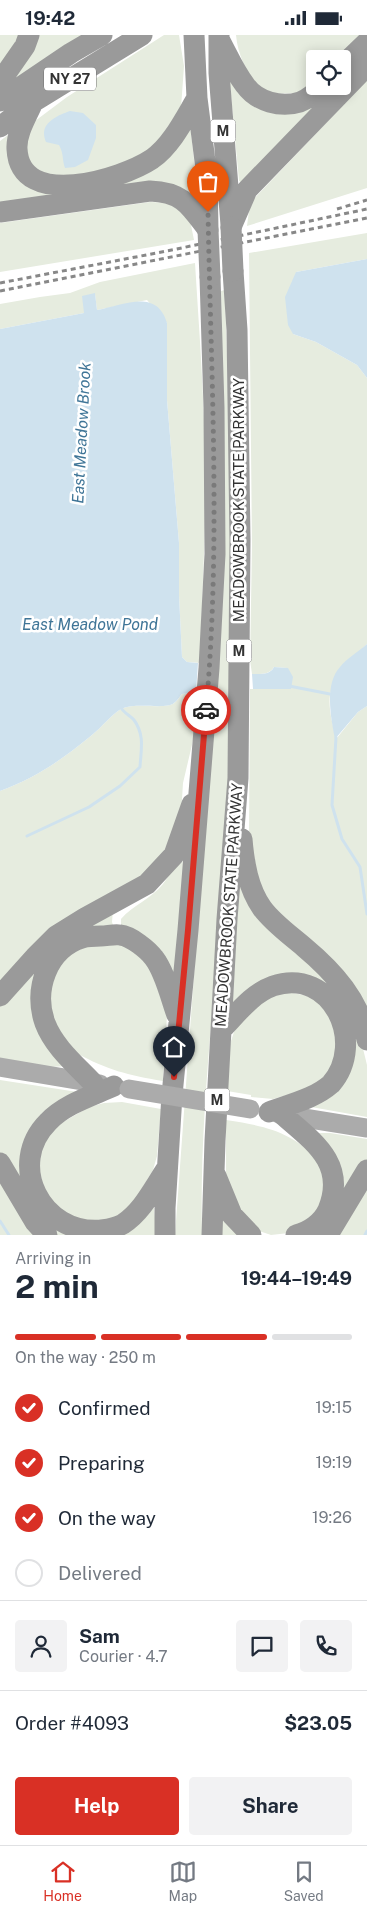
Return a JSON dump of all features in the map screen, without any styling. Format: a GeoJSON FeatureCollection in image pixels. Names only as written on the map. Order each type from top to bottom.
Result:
{"type":"FeatureCollection","features":[{"type":"Feature","properties":{"kind":"highway"},"geometry":{"type":"LineString","coordinates":[[0,82],[25,46],[29,35]]}},
{"type":"Feature","properties":{"kind":"highway","name":"NY 27"},"geometry":{"type":"LineString","coordinates":[[0,101],[71,53],[102,35]]}},
{"type":"Feature","properties":{"kind":"highway","name":"NY 27"},"geometry":{"type":"LineString","coordinates":[[0,127],[34,103],[142,35]]}},
{"type":"Feature","properties":{"kind":"highway","name":"MEADOWBROOK STATE PARKWAY"},"geometry":{"type":"LineString","coordinates":[[165,1235],[167,1168],[178,1021],[188,930],[209,668],[214,554],[214,408],[207,177],[197,98],[194,35]]}},
{"type":"Feature","properties":{"kind":"highway"},"geometry":{"type":"LineString","coordinates":[[219,37],[243,84],[257,97],[272,103],[286,105],[301,102],[312,95]]}},
{"type":"Feature","properties":{"kind":"highway","name":"MEADOWBROOK STATE PARKWAY"},"geometry":{"type":"LineString","coordinates":[[212,1235],[227,919],[237,796],[240,540],[237,330],[219,73],[219,37]]}},
{"type":"Feature","properties":{"kind":"highway"},"geometry":{"type":"LineString","coordinates":[[351,57],[367,42]]}},
{"type":"Feature","properties":{"kind":"highway"},"geometry":{"type":"LineString","coordinates":[[231,227],[247,190],[367,66]]}},
{"type":"Feature","properties":{"kind":"highway"},"geometry":{"type":"LineString","coordinates":[[34,103],[17,138],[18,158],[29,175],[41,183],[54,185],[116,177],[132,171],[154,158],[170,140],[197,98]]}},
{"type":"Feature","properties":{"kind":"highway"},"geometry":{"type":"LineString","coordinates":[[0,212],[150,191],[165,191],[184,200],[208,230]]}},
{"type":"Feature","properties":{"kind":"highway"},"geometry":{"type":"LineString","coordinates":[[0,996],[56,937],[85,918],[147,885],[174,855],[200,783]]}},
{"type":"Feature","properties":{"kind":"highway"},"geometry":{"type":"LineString","coordinates":[[237,796],[244,864],[252,888],[262,908],[281,928],[333,974],[347,991],[355,1004],[367,1040]]}},
{"type":"Feature","properties":{"kind":"highway"},"geometry":{"type":"LineString","coordinates":[[121,935],[115,920],[120,908],[130,895]]}},
{"type":"Feature","properties":{"kind":"highway"},"geometry":{"type":"LineString","coordinates":[[92,1083],[59,1047],[50,1032],[41,1007],[41,986],[48,967],[68,945],[83,937],[121,935],[142,946],[155,959],[165,980],[178,1021]]}},
{"type":"Feature","properties":{"kind":"highway"},"geometry":{"type":"LineString","coordinates":[[221,1030],[253,997],[284,983],[302,983],[315,987],[329,996],[341,1008],[350,1030],[351,1048],[344,1069],[333,1083],[322,1091],[267,1112]]}},
{"type":"Feature","properties":{"kind":"highway"},"geometry":{"type":"LineString","coordinates":[[122,1087],[65,1109],[48,1121],[33,1144],[28,1163],[29,1178],[34,1195],[53,1218],[71,1228],[93,1231],[113,1228],[122,1224],[138,1211],[167,1168]]}},
{"type":"Feature","properties":{"kind":"highway"},"geometry":{"type":"LineString","coordinates":[[267,1112],[310,1139],[324,1153],[333,1171],[332,1198],[326,1214],[317,1225],[304,1233],[296,1235]]}},
{"type":"Feature","properties":{"kind":"highway"},"geometry":{"type":"LineString","coordinates":[[0,1163],[35,1222],[47,1235]]}},
{"type":"Feature","properties":{"kind":"highway"},"geometry":{"type":"LineString","coordinates":[[327,1235],[367,1170]]}},
{"type":"Feature","properties":{"kind":"highway"},"geometry":{"type":"LineString","coordinates":[[214,1171],[232,1215],[251,1235]]}},
{"type":"Feature","properties":{"kind":"main road"},"geometry":{"type":"LineString","coordinates":[[0,1067],[367,1128]]}},
{"type":"Feature","properties":{"kind":"shaded area"},"geometry":{"type":"Polygon","coordinates":[[[0,35],[23,35],[0,70],[0,35]]]}},
{"type":"Feature","properties":{"kind":"shaded area"},"geometry":{"type":"Polygon","coordinates":[[[34,35],[87,35],[12,82],[34,35]]]}},
{"type":"Feature","properties":{"kind":"shaded area"},"geometry":{"type":"Polygon","coordinates":[[[164,35],[179,35],[184,66],[181,108],[171,133],[141,162],[60,180],[29,170],[22,139],[31,124],[67,97],[164,35]]]}},
{"type":"Feature","properties":{"kind":"shaded area"},"geometry":{"type":"Polygon","coordinates":[[[236,35],[367,35],[351,50],[306,50],[306,93],[261,94],[248,73],[236,35]]]}},
{"type":"Feature","properties":{"kind":"shaded area"},"geometry":{"type":"Polygon","coordinates":[[[228,63],[255,104],[306,92],[306,95],[332,95],[244,184],[239,181],[228,63]]]}},
{"type":"Feature","properties":{"kind":"shaded area"},"geometry":{"type":"Polygon","coordinates":[[[367,80],[367,188],[247,226],[250,203],[367,80]]]}},
{"type":"Feature","properties":{"kind":"shaded area"},"geometry":{"type":"Polygon","coordinates":[[[190,124],[200,213],[180,193],[0,208],[0,141],[12,132],[14,168],[110,184],[190,124]]]}},
{"type":"Feature","properties":{"kind":"shaded area"},"geometry":{"type":"Polygon","coordinates":[[[150,202],[171,203],[189,215],[194,240],[0,272],[0,223],[150,202]]]}},
{"type":"Feature","properties":{"kind":"shaded area"},"geometry":{"type":"Polygon","coordinates":[[[367,233],[367,259],[296,272],[293,334],[316,342],[357,365],[367,378],[367,644],[340,677],[330,695],[330,706],[336,739],[358,712],[367,706],[367,1023],[273,914],[255,880],[249,838],[250,689],[290,689],[287,668],[274,667],[267,673],[252,674],[250,660],[252,546],[249,253],[367,233]]]}},
{"type":"Feature","properties":{"kind":"shaded area"},"geometry":{"type":"Polygon","coordinates":[[[195,263],[205,483],[201,663],[187,662],[182,657],[179,543],[167,400],[167,323],[147,300],[97,310],[95,294],[84,313],[0,329],[0,304],[70,293],[100,282],[195,263]]]}},
{"type":"Feature","properties":{"kind":"shaded area"},"geometry":{"type":"Polygon","coordinates":[[[225,290],[229,431],[231,643],[225,855],[203,1140],[202,1235],[175,1235],[225,551],[221,291],[225,290]]]}},
{"type":"Feature","properties":{"kind":"shaded area"},"geometry":{"type":"Polygon","coordinates":[[[196,692],[195,732],[183,783],[181,815],[163,854],[152,867],[0,989],[0,791],[37,774],[60,760],[121,709],[135,706],[170,705],[182,694],[196,692]]]}},
{"type":"Feature","properties":{"kind":"shaded area"},"geometry":{"type":"Polygon","coordinates":[[[181,850],[184,872],[175,999],[121,927],[121,919],[163,884],[181,850]]]}},
{"type":"Feature","properties":{"kind":"shaded area"},"geometry":{"type":"Polygon","coordinates":[[[240,863],[355,1016],[367,1065],[367,1117],[300,1105],[329,1092],[339,1086],[347,1077],[355,1054],[355,1038],[353,1022],[298,979],[232,1014],[240,863]]]}},
{"type":"Feature","properties":{"kind":"shaded area"},"geometry":{"type":"Polygon","coordinates":[[[113,910],[112,922],[115,931],[89,931],[36,983],[70,1066],[49,1067],[0,1058],[0,1003],[52,947],[113,910]]]}},
{"type":"Feature","properties":{"kind":"shaded area"},"geometry":{"type":"Polygon","coordinates":[[[121,941],[146,956],[167,1015],[163,1081],[118,1071],[76,1053],[72,1057],[46,1004],[51,971],[72,949],[121,941]]]}},
{"type":"Feature","properties":{"kind":"shaded area"},"geometry":{"type":"Polygon","coordinates":[[[277,990],[325,999],[346,1040],[327,1084],[273,1099],[251,1097],[251,1095],[227,1091],[230,1044],[236,1026],[277,990]]]}},
{"type":"Feature","properties":{"kind":"shaded area"},"geometry":{"type":"Polygon","coordinates":[[[0,1080],[84,1093],[45,1119],[26,1187],[82,1235],[53,1235],[0,1153],[0,1080]]]}},
{"type":"Feature","properties":{"kind":"shaded area"},"geometry":{"type":"Polygon","coordinates":[[[122,1102],[161,1109],[157,1156],[153,1170],[125,1217],[100,1227],[52,1211],[34,1157],[46,1132],[89,1107],[104,1103],[122,1102]]]}},
{"type":"Feature","properties":{"kind":"shaded area"},"geometry":{"type":"Polygon","coordinates":[[[226,1120],[256,1125],[279,1133],[300,1144],[324,1163],[328,1201],[298,1232],[271,1235],[253,1229],[233,1209],[226,1180],[226,1120]]]}},
{"type":"Feature","properties":{"kind":"shaded area"},"geometry":{"type":"Polygon","coordinates":[[[317,1133],[330,1133],[367,1139],[367,1163],[338,1199],[317,1133]]]}},
{"type":"Feature","properties":{"kind":"shaded area"},"geometry":{"type":"Polygon","coordinates":[[[0,1173],[38,1235],[0,1235],[0,1173]]]}},
{"type":"Feature","properties":{"kind":"shaded area"},"geometry":{"type":"Polygon","coordinates":[[[367,1180],[367,1235],[333,1235],[367,1180]]]}},
{"type":"Feature","properties":{"kind":"shaded area"},"geometry":{"type":"Polygon","coordinates":[[[220,1198],[246,1235],[219,1235],[220,1198]]]}},
{"type":"Feature","properties":{"kind":"shaded area"},"geometry":{"type":"Polygon","coordinates":[[[153,1200],[157,1235],[111,1235],[153,1200]]]}},
{"type":"Feature","properties":{"kind":"water"},"geometry":{"type":"Polygon","coordinates":[[[70,111],[83,113],[96,125],[96,138],[88,160],[75,167],[65,168],[59,145],[46,142],[44,130],[54,118],[70,111]]]}},
{"type":"Feature","properties":{"kind":"water"},"geometry":{"type":"Polygon","coordinates":[[[367,259],[367,378],[357,365],[316,342],[293,334],[288,325],[285,297],[296,272],[367,259]]]}},
{"type":"Feature","properties":{"kind":"water","name":"East Meadow Pond"},"geometry":{"type":"Polygon","coordinates":[[[95,293],[97,310],[138,301],[148,302],[156,305],[167,323],[167,400],[179,543],[182,657],[187,662],[198,663],[196,692],[182,694],[170,705],[135,706],[121,709],[60,760],[37,774],[0,791],[0,329],[84,313],[82,296],[95,293]]]}},
{"type":"Feature","properties":{"kind":"water"},"geometry":{"type":"Polygon","coordinates":[[[367,644],[367,706],[358,712],[335,739],[330,692],[335,674],[349,658],[367,644]]]}},
{"type":"Feature","properties":{"kind":"water"},"geometry":{"type":"Polygon","coordinates":[[[274,667],[288,668],[293,677],[291,689],[253,689],[252,674],[268,673],[274,667]]]}},
{"type":"Feature","properties":{"kind":"waterway"},"geometry":{"type":"LineString","coordinates":[[289,686],[330,694]]}},
{"type":"Feature","properties":{"kind":"waterway"},"geometry":{"type":"LineString","coordinates":[[27,836],[89,807],[120,786],[140,767],[142,743],[140,731],[134,720],[120,706]]}},
{"type":"Feature","properties":{"kind":"waterway","name":"East Meadow Brook"},"geometry":{"type":"LineString","coordinates":[[336,737],[332,805],[342,839],[360,867],[367,914]]}},
{"type":"Feature","properties":{"kind":"waterway"},"geometry":{"type":"LineString","coordinates":[[0,1221],[9,1235]]}},
{"type":"Feature","properties":{"kind":"waterway","name":"East Meadow Brook"},"geometry":{"type":"LineString","coordinates":[[365,1235],[367,1231]]}},
{"type":"Feature","properties":{"kind":"railway"},"geometry":{"type":"LineString","coordinates":[[337,209],[367,200]]}},
{"type":"Feature","properties":{"kind":"railway"},"geometry":{"type":"LineString","coordinates":[[0,283],[167,251],[367,209]]}},
{"type":"Feature","properties":{"kind":"railway"},"geometry":{"type":"LineString","coordinates":[[0,291],[367,218]]}},
{"type":"Feature","properties":{"kind":"way so far"},"geometry":{"type":"LineString","coordinates":[[206,710],[214,554],[214,408],[208,212]]}},
{"type":"Feature","properties":{"kind":"route"},"geometry":{"type":"LineString","coordinates":[[174,1077],[206,710]]}}]}
